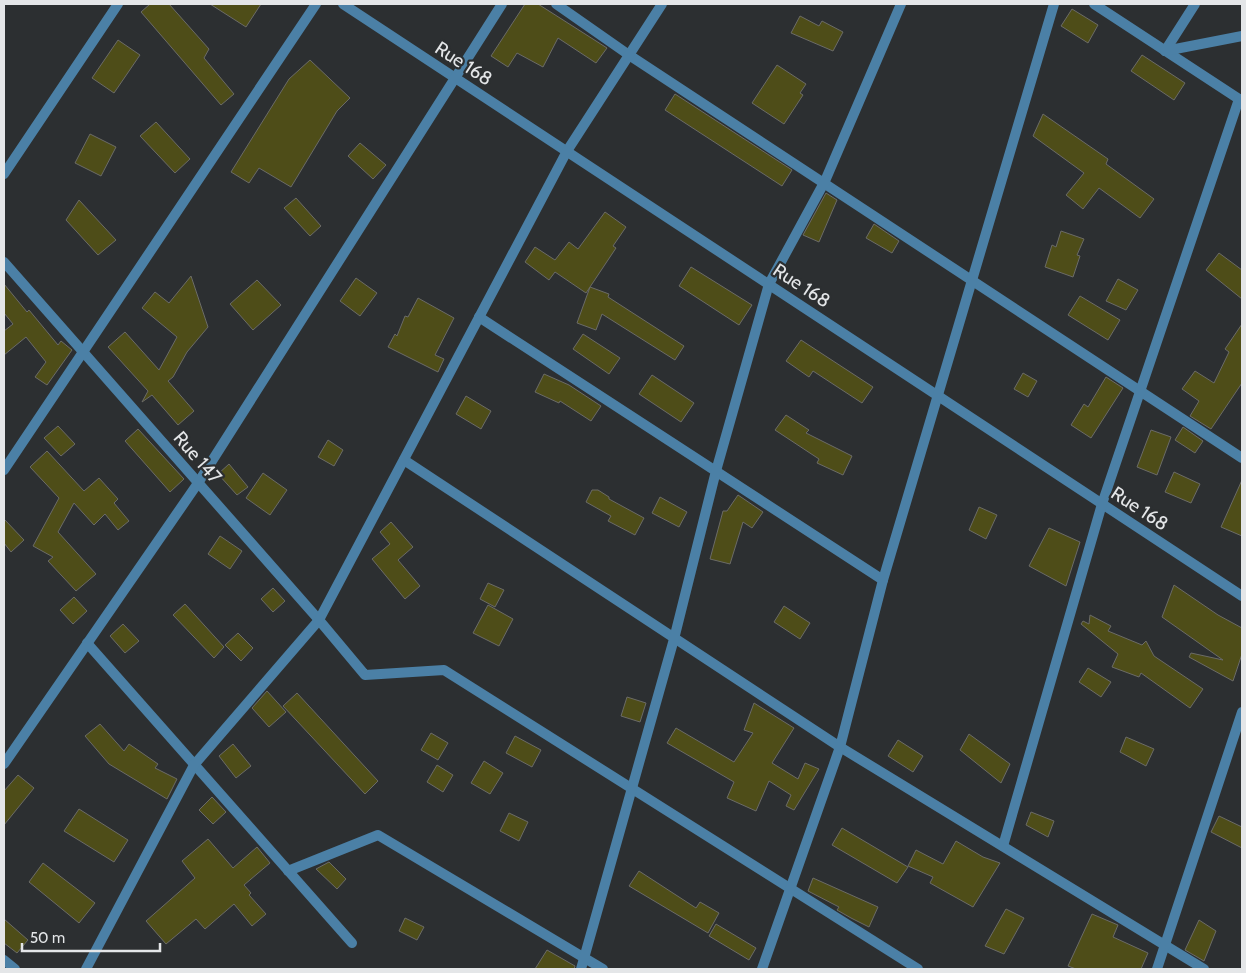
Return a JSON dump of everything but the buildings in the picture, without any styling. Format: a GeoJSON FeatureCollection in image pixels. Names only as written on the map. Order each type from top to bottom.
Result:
{"type":"FeatureCollection","features":[{"type":"Feature","properties":{"kind":"street"},"geometry":{"type":"LineString","coordinates":[[4,174],[118,4]]}},
{"type":"Feature","properties":{"kind":"street"},"geometry":{"type":"LineString","coordinates":[[4,470],[316,4]]}},
{"type":"Feature","properties":{"kind":"street","name":"Rue 168"},"geometry":{"type":"LineString","coordinates":[[343,4],[1242,596]]}},
{"type":"Feature","properties":{"kind":"street"},"geometry":{"type":"LineString","coordinates":[[4,764],[198,484],[502,4]]}},
{"type":"Feature","properties":{"kind":"street"},"geometry":{"type":"LineString","coordinates":[[556,4],[629,55],[824,181],[1242,458]]}},
{"type":"Feature","properties":{"kind":"street"},"geometry":{"type":"LineString","coordinates":[[86,969],[194,765],[320,620],[567,152],[662,4]]}},
{"type":"Feature","properties":{"kind":"street"},"geometry":{"type":"LineString","coordinates":[[581,969],[674,639],[716,471],[769,284],[824,181],[901,4]]}},
{"type":"Feature","properties":{"kind":"street"},"geometry":{"type":"LineString","coordinates":[[762,969],[792,890],[840,747],[883,580],[1054,4]]}},
{"type":"Feature","properties":{"kind":"street"},"geometry":{"type":"LineString","coordinates":[[1003,846],[1102,504],[1241,100],[1094,4]]}},
{"type":"Feature","properties":{"kind":"street"},"geometry":{"type":"LineString","coordinates":[[1165,51],[1195,4]]}},
{"type":"Feature","properties":{"kind":"street"},"geometry":{"type":"LineString","coordinates":[[1165,51],[1242,36]]}},
{"type":"Feature","properties":{"kind":"street","name":"Rue 147"},"geometry":{"type":"LineString","coordinates":[[4,262],[320,620],[365,675],[444,670],[631,788]]}},
{"type":"Feature","properties":{"kind":"street"},"geometry":{"type":"LineString","coordinates":[[479,317],[883,580]]}},
{"type":"Feature","properties":{"kind":"street"},"geometry":{"type":"LineString","coordinates":[[404,460],[840,747],[1204,969]]}},
{"type":"Feature","properties":{"kind":"street"},"geometry":{"type":"LineString","coordinates":[[87,644],[352,943]]}},
{"type":"Feature","properties":{"kind":"street"},"geometry":{"type":"LineString","coordinates":[[1157,969],[1242,712]]}},
{"type":"Feature","properties":{"kind":"street"},"geometry":{"type":"LineString","coordinates":[[631,788],[918,969]]}},
{"type":"Feature","properties":{"kind":"street"},"geometry":{"type":"LineString","coordinates":[[288,871],[378,835],[603,969]]}},
{"type":"Feature","properties":{"kind":"street"},"geometry":{"type":"LineString","coordinates":[[4,960],[15,969]]}}]}
